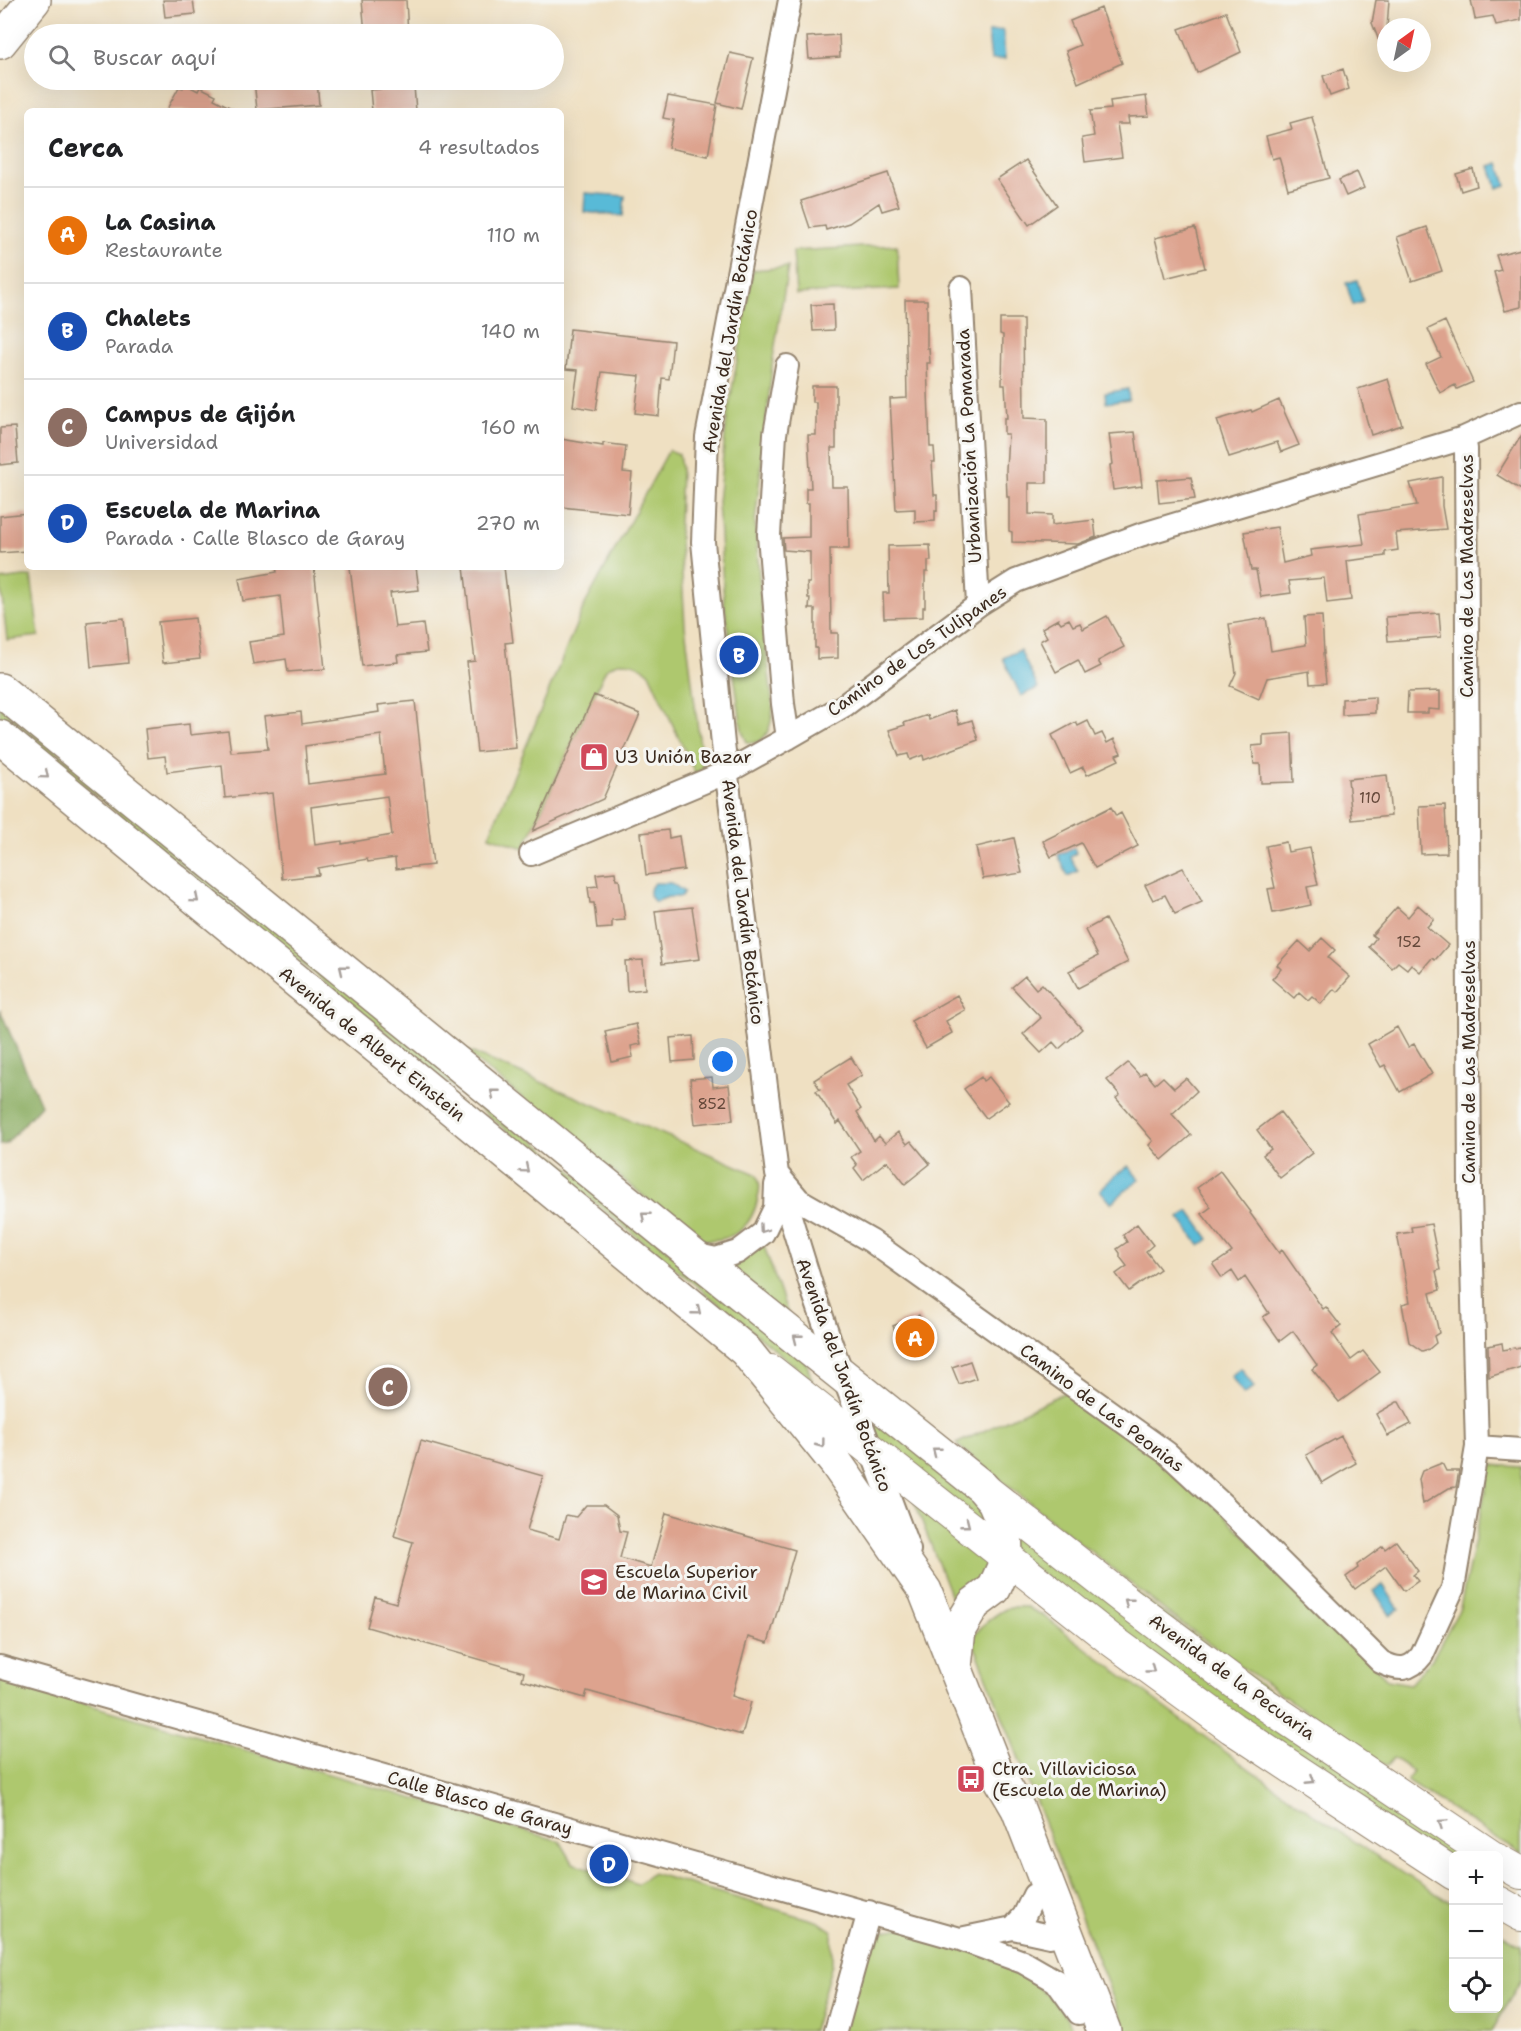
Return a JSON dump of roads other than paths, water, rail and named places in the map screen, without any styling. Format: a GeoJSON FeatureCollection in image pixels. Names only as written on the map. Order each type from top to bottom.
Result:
{"type":"FeatureCollection","features":[{"type":"Feature","properties":{"kind":"main road"},"geometry":{"type":"LineString","coordinates":[[0,42],[34,0]]}},
{"type":"Feature","properties":{"kind":"main road"},"geometry":{"type":"LineString","coordinates":[[0,690],[691,1254],[842,1374]]}},
{"type":"Feature","properties":{"kind":"main road","name":"Avenida de Albert Einstein"},"geometry":{"type":"LineString","coordinates":[[0,737],[745,1350],[836,1463],[925,1591]]}},
{"type":"Feature","properties":{"kind":"main road","name":"Avenida de la Pecuaria"},"geometry":{"type":"LineString","coordinates":[[842,1374],[877,1405],[982,1487],[994,1501],[1005,1527],[1006,1555],[1003,1569],[994,1589],[974,1604],[958,1629],[955,1670]]}},
{"type":"Feature","properties":{"kind":"main road","name":"Avenida del Jardín Botánico"},"geometry":{"type":"LineString","coordinates":[[925,1591],[997,1773],[1005,1816],[1047,1914],[1089,2025]]}},
{"type":"Feature","properties":{"kind":"main road","name":"Avenida del Jardín Botánico"},"geometry":{"type":"LineString","coordinates":[[1047,1914],[1080,1969],[1089,2025]]}},
{"type":"Feature","properties":{"kind":"street","name":"Avenida del Jardín Botánico"},"geometry":{"type":"LineString","coordinates":[[790,0],[707,437],[703,542],[727,772],[777,1174],[812,1288],[842,1374],[925,1591]]}},
{"type":"Feature","properties":{"kind":"street","name":"Urbanización La Pomarada"},"geometry":{"type":"LineString","coordinates":[[961,288],[978,605]]}},
{"type":"Feature","properties":{"kind":"street"},"geometry":{"type":"LineString","coordinates":[[787,366],[774,434],[769,535],[783,704],[788,738]]}},
{"type":"Feature","properties":{"kind":"street","name":"Camino de Los Tulipanes"},"geometry":{"type":"LineString","coordinates":[[531,854],[727,772],[788,738],[846,705],[978,605],[1016,581],[1140,535],[1464,438],[1521,412]]}},
{"type":"Feature","properties":{"kind":"street","name":"Camino de Las Madreselvas"},"geometry":{"type":"LineString","coordinates":[[1404,1668],[1416,1663],[1422,1655],[1453,1588],[1478,1447],[1470,1191],[1466,461],[1464,438]]}},
{"type":"Feature","properties":{"kind":"street"},"geometry":{"type":"LineString","coordinates":[[691,1254],[716,1259],[738,1252],[763,1233],[775,1208],[777,1174]]}},
{"type":"Feature","properties":{"kind":"street","name":"Camino de Las Peonias"},"geometry":{"type":"LineString","coordinates":[[777,1174],[799,1200],[872,1241],[1167,1453],[1223,1504],[1382,1662],[1392,1667],[1404,1668]]}},
{"type":"Feature","properties":{"kind":"street","name":"Avenida de Albert Einstein"},"geometry":{"type":"LineString","coordinates":[[745,1350],[870,1449]]}},
{"type":"Feature","properties":{"kind":"street"},"geometry":{"type":"LineString","coordinates":[[1478,1447],[1521,1450]]}},
{"type":"Feature","properties":{"kind":"street"},"geometry":{"type":"LineString","coordinates":[[870,1449],[1110,1639],[1232,1728],[1449,1871]]}},
{"type":"Feature","properties":{"kind":"street","name":"Avenida de la Pecuaria"},"geometry":{"type":"LineString","coordinates":[[982,1487],[1129,1603],[1250,1694],[1484,1851]]}},
{"type":"Feature","properties":{"kind":"street"},"geometry":{"type":"LineString","coordinates":[[994,1589],[1017,1586],[1055,1595]]}},
{"type":"Feature","properties":{"kind":"street","name":"Calle Blasco de Garay"},"geometry":{"type":"LineString","coordinates":[[0,1667],[960,1939],[1023,1962],[1056,1981],[1089,2025]]}},
{"type":"Feature","properties":{"kind":"street"},"geometry":{"type":"LineString","coordinates":[[1503,1863],[1521,1874]]}},
{"type":"Feature","properties":{"kind":"street"},"geometry":{"type":"LineString","coordinates":[[1503,1905],[1521,1915]]}},
{"type":"Feature","properties":{"kind":"street"},"geometry":{"type":"LineString","coordinates":[[836,2031],[869,1912]]}},
{"type":"Feature","properties":{"kind":"street"},"geometry":{"type":"LineString","coordinates":[[1013,1928],[1024,1916],[1047,1914]]}},
{"type":"Feature","properties":{"kind":"street"},"geometry":{"type":"LineString","coordinates":[[1023,1962],[1047,1914]]}},
{"type":"Feature","properties":{"kind":"street","name":"Calle Blasco de Garay"},"geometry":{"type":"LineString","coordinates":[[960,1939],[1013,1928],[1047,1914]]}},
{"type":"Feature","properties":{"kind":"water"},"geometry":{"type":"Polygon","coordinates":[[[1003,30],[1005,59],[991,60],[988,32],[1003,30]]]}},
{"type":"Feature","properties":{"kind":"water"},"geometry":{"type":"Polygon","coordinates":[[[1499,163],[1506,185],[1497,188],[1490,166],[1499,163]]]}},
{"type":"Feature","properties":{"kind":"water"},"geometry":{"type":"Polygon","coordinates":[[[585,193],[625,196],[623,216],[584,212],[585,193]]]}},
{"type":"Feature","properties":{"kind":"water"},"geometry":{"type":"Polygon","coordinates":[[[1357,280],[1363,302],[1353,305],[1346,283],[1357,280]]]}},
{"type":"Feature","properties":{"kind":"water"},"geometry":{"type":"Polygon","coordinates":[[[1128,389],[1129,400],[1106,403],[1105,393],[1128,389]]]}},
{"type":"Feature","properties":{"kind":"water"},"geometry":{"type":"Polygon","coordinates":[[[1020,650],[1038,688],[1021,696],[1003,658],[1020,650]]]}},
{"type":"Feature","properties":{"kind":"water"},"geometry":{"type":"Polygon","coordinates":[[[1074,848],[1076,853],[1070,857],[1078,871],[1068,876],[1058,855],[1074,848]]]}},
{"type":"Feature","properties":{"kind":"water"},"geometry":{"type":"Polygon","coordinates":[[[655,883],[671,883],[684,892],[681,897],[668,897],[655,902],[649,895],[655,883]]]}},
{"type":"Feature","properties":{"kind":"water"},"geometry":{"type":"Polygon","coordinates":[[[1128,1166],[1139,1179],[1111,1203],[1100,1190],[1128,1166]]]}},
{"type":"Feature","properties":{"kind":"water"},"geometry":{"type":"Polygon","coordinates":[[[1189,1211],[1209,1239],[1200,1246],[1179,1218],[1189,1211]]]}},
{"type":"Feature","properties":{"kind":"water"},"geometry":{"type":"Polygon","coordinates":[[[1241,1368],[1254,1387],[1244,1395],[1231,1376],[1241,1368]]]}},
{"type":"Feature","properties":{"kind":"water"},"geometry":{"type":"Polygon","coordinates":[[[1383,1585],[1399,1609],[1390,1615],[1374,1591],[1383,1585]]]}},
{"type":"Feature","properties":{"kind":"place","name":"Chalets"},"geometry":{"type":"Point","coordinates":[739,655]}},
{"type":"Feature","properties":{"kind":"place","name":"U3 Unión Bazar"},"geometry":{"type":"Point","coordinates":[594,757]}},
{"type":"Feature","properties":{"kind":"place","name":"La Casina"},"geometry":{"type":"Point","coordinates":[915,1338]}},
{"type":"Feature","properties":{"kind":"place","name":"Campus de Gijón"},"geometry":{"type":"Point","coordinates":[388,1387]}},
{"type":"Feature","properties":{"kind":"place","name":"Escuela Superior de Marina Civil"},"geometry":{"type":"Point","coordinates":[594,1582]}},
{"type":"Feature","properties":{"kind":"place","name":"Ctra. Villaviciosa (Escuela de Marina)"},"geometry":{"type":"Point","coordinates":[971,1779]}},
{"type":"Feature","properties":{"kind":"place","name":"Escuela de Marina"},"geometry":{"type":"Point","coordinates":[609,1864]}}]}
